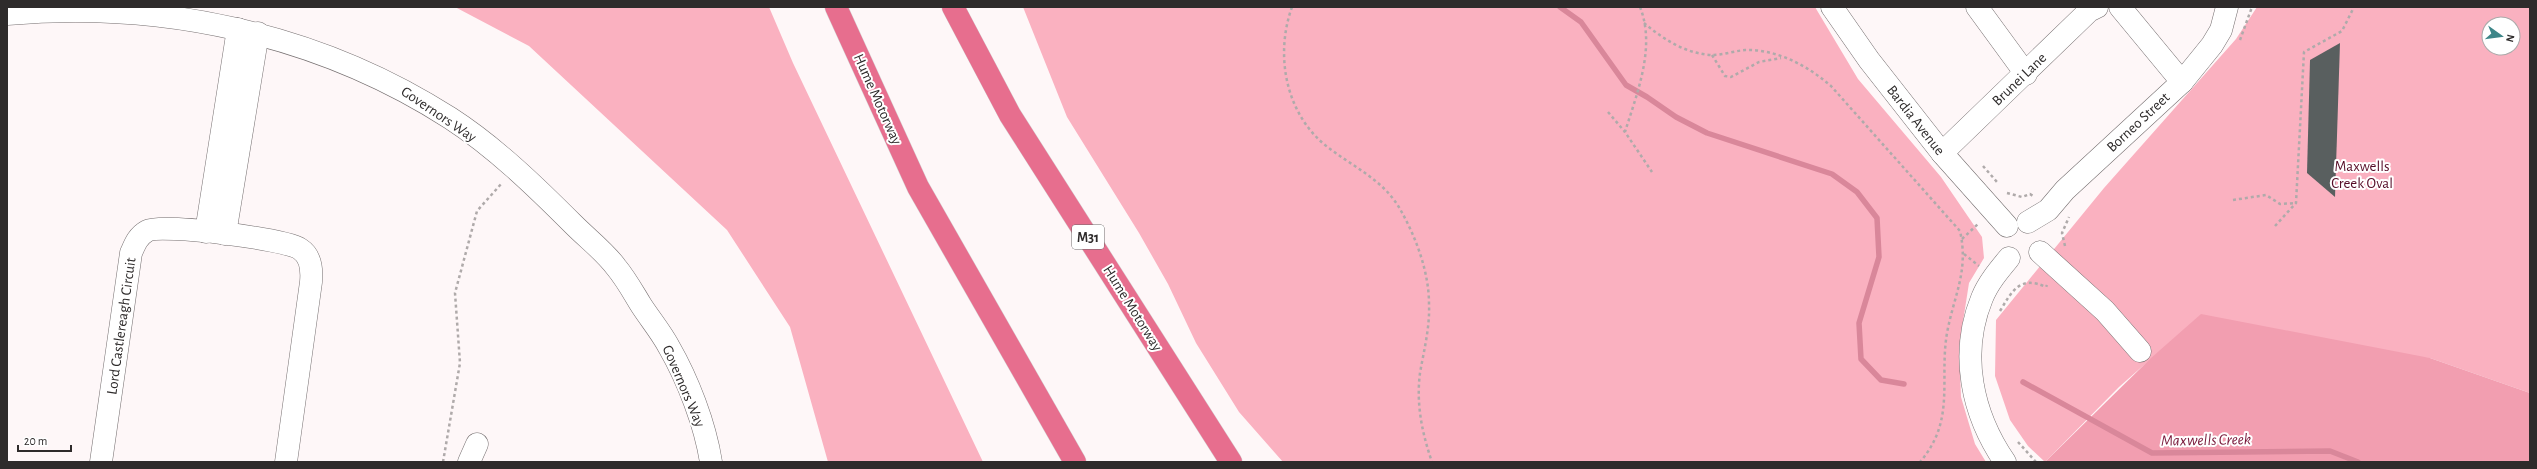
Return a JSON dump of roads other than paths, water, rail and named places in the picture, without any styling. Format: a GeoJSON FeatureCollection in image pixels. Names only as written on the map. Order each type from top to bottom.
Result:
{"type":"FeatureCollection","features":[{"type":"Feature","properties":{"kind":"highway","name":"Hume Motorway"},"geometry":{"type":"LineString","coordinates":[[836,7],[918,187],[1075,462]]}},
{"type":"Feature","properties":{"kind":"highway","name":"Hume Motorway"},"geometry":{"type":"LineString","coordinates":[[953,7],[1010,115],[1231,462]]}},
{"type":"Feature","properties":{"kind":"street","name":"Bardia Avenue"},"geometry":{"type":"LineString","coordinates":[[1832,7],[1869,60],[1942,153],[2018,224]]}},
{"type":"Feature","properties":{"kind":"street"},"geometry":{"type":"LineString","coordinates":[[1977,7],[2026,74]]}},
{"type":"Feature","properties":{"kind":"street","name":"Brunei Lane"},"geometry":{"type":"LineString","coordinates":[[1942,153],[2026,74],[2089,11],[2097,7]]}},
{"type":"Feature","properties":{"kind":"street"},"geometry":{"type":"LineString","coordinates":[[2120,7],[2182,82]]}},
{"type":"Feature","properties":{"kind":"street","name":"Borneo Street"},"geometry":{"type":"LineString","coordinates":[[2018,224],[2048,210],[2065,190],[2182,82],[2212,45],[2221,30],[2227,7]]}},
{"type":"Feature","properties":{"kind":"street","name":"Governors Way"},"geometry":{"type":"LineString","coordinates":[[7,14],[41,10],[130,10],[199,19],[286,40],[352,65],[393,84],[452,119],[515,170],[554,205],[616,266],[669,347],[694,402],[711,462]]}},
{"type":"Feature","properties":{"kind":"street"},"geometry":{"type":"LineString","coordinates":[[216,233],[248,31]]}},
{"type":"Feature","properties":{"kind":"street"},"geometry":{"type":"LineString","coordinates":[[2018,224],[2037,227],[2041,232],[2043,239],[2040,252],[2029,261],[2022,262],[2009,258],[2001,246],[2003,232],[2018,224]]}},
{"type":"Feature","properties":{"kind":"street","name":"Lord Castlereagh Circuit"},"geometry":{"type":"LineString","coordinates":[[101,462],[131,253],[135,243],[147,231],[162,228],[216,233],[301,249],[312,268],[286,462]]}},
{"type":"Feature","properties":{"kind":"street"},"geometry":{"type":"LineString","coordinates":[[2040,252],[2105,311],[2140,351]]}},
{"type":"Feature","properties":{"kind":"street"},"geometry":{"type":"LineString","coordinates":[[2005,462],[1991,442],[1980,416],[1973,394],[1970,366],[1973,328],[1982,298],[2009,258]]}},
{"type":"Feature","properties":{"kind":"waterway"},"geometry":{"type":"LineString","coordinates":[[1560,7],[1581,22],[1626,85],[1647,97],[1676,117],[1707,133],[1832,174],[1857,192],[1877,218],[1879,257],[1859,323],[1861,359],[1881,380],[1904,384]]}},
{"type":"Feature","properties":{"kind":"waterway","name":"Maxwells Creek"},"geometry":{"type":"LineString","coordinates":[[2023,382],[2152,453],[2330,451],[2358,462]]}},
{"type":"Feature","properties":{"kind":"park label","name":"Maxwells Creek Oval"},"geometry":{"type":"Point","coordinates":[2362,174]}}]}
